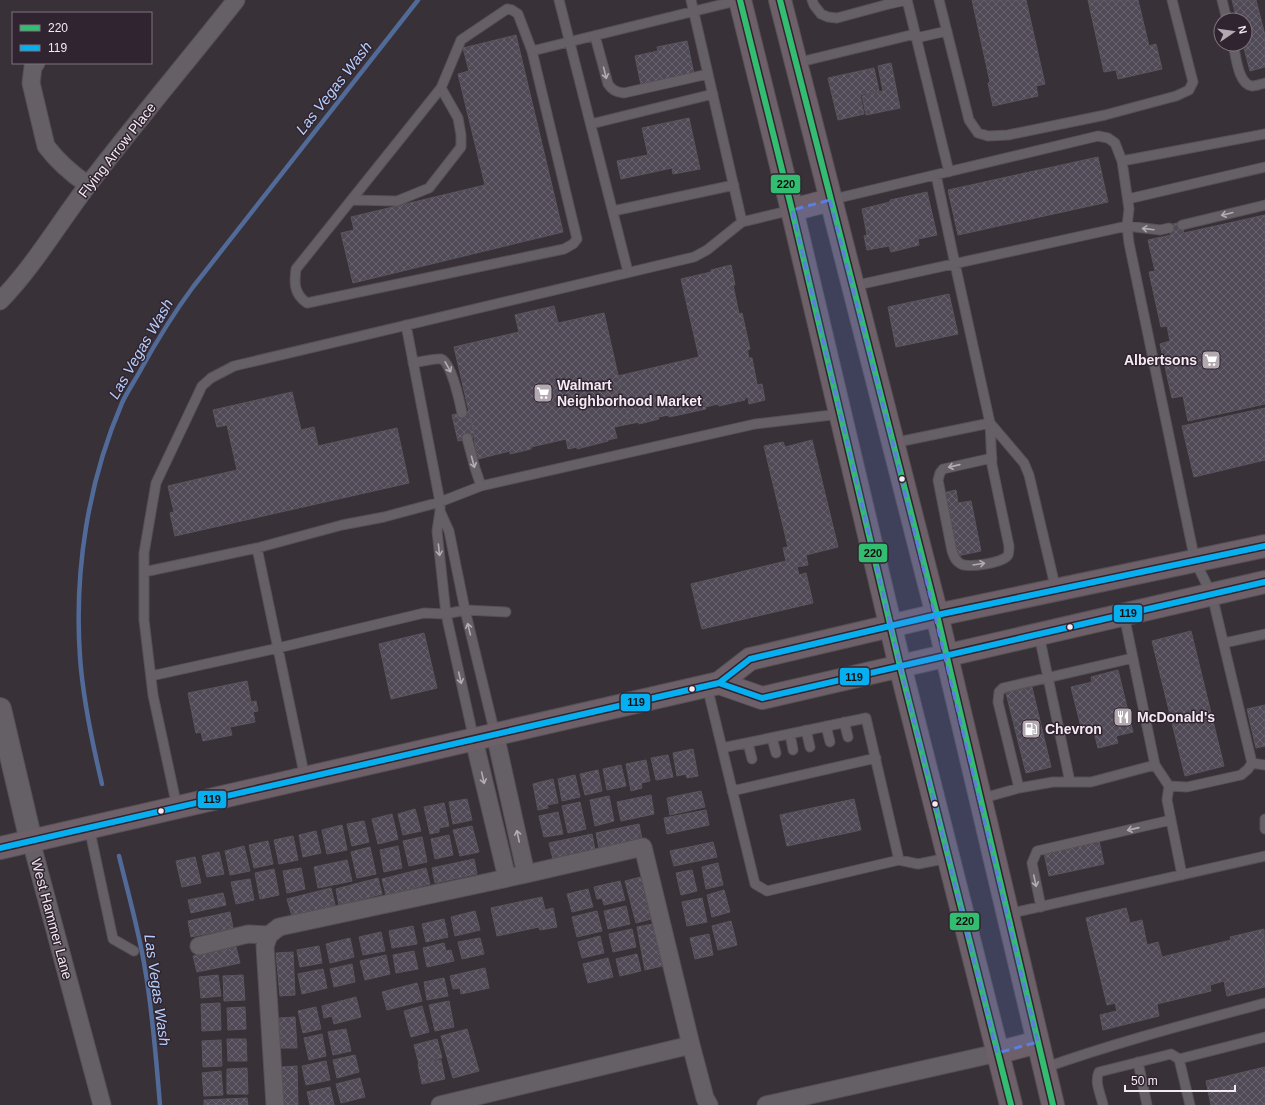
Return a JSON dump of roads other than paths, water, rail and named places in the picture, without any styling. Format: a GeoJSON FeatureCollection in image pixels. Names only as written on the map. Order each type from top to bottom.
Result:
{"type":"FeatureCollection","features":[{"type":"Feature","properties":{"kind":"main road"},"geometry":{"type":"LineString","coordinates":[[740,0],[792,210],[890,626],[1010,1105]]}},
{"type":"Feature","properties":{"kind":"main road"},"geometry":{"type":"LineString","coordinates":[[780,0],[830,200],[880,386],[937,615],[1053,1105]]}},
{"type":"Feature","properties":{"kind":"main road"},"geometry":{"type":"LineString","coordinates":[[792,210],[830,200]]}},
{"type":"Feature","properties":{"kind":"main road"},"geometry":{"type":"LineString","coordinates":[[0,848],[713,685],[750,659],[937,615],[1265,546]]}},
{"type":"Feature","properties":{"kind":"main road"},"geometry":{"type":"LineString","coordinates":[[713,685],[762,698],[1265,582]]}},
{"type":"Feature","properties":{"kind":"main road"},"geometry":{"type":"LineString","coordinates":[[997,1053],[1038,1042]]}},
{"type":"Feature","properties":{"kind":"street","name":"Flying Arrow Place"},"geometry":{"type":"LineString","coordinates":[[0,301],[11,290],[88,185],[236,0]]}},
{"type":"Feature","properties":{"kind":"street"},"geometry":{"type":"LineString","coordinates":[[35,64],[33,67],[31,83],[46,146],[68,169],[88,185]]}},
{"type":"Feature","properties":{"kind":"street","name":"West Hammer Lane"},"geometry":{"type":"LineString","coordinates":[[0,709],[32,841],[102,1105]]}},
{"type":"Feature","properties":{"kind":"street"},"geometry":{"type":"LineString","coordinates":[[495,734],[526,874]]}},
{"type":"Feature","properties":{"kind":"street"},"geometry":{"type":"LineString","coordinates":[[474,740],[507,878]]}},
{"type":"Feature","properties":{"kind":"street"},"geometry":{"type":"LineString","coordinates":[[199,946],[248,934],[269,934],[279,927],[526,874],[643,847],[690,1045],[705,1098],[709,1105]]}},
{"type":"Feature","properties":{"kind":"street"},"geometry":{"type":"LineString","coordinates":[[269,934],[266,946],[275,1105]]}},
{"type":"Feature","properties":{"kind":"street"},"geometry":{"type":"LineString","coordinates":[[440,1105],[690,1045]]}},
{"type":"Feature","properties":{"kind":"street"},"geometry":{"type":"LineString","coordinates":[[766,1105],[997,1053]]}},
{"type":"Feature","properties":{"kind":"lane"},"geometry":{"type":"LineString","coordinates":[[559,0],[628,272]]}},
{"type":"Feature","properties":{"kind":"lane"},"geometry":{"type":"LineString","coordinates":[[690,0],[742,222]]}},
{"type":"Feature","properties":{"kind":"lane"},"geometry":{"type":"LineString","coordinates":[[532,51],[740,0]]}},
{"type":"Feature","properties":{"kind":"lane"},"geometry":{"type":"LineString","coordinates":[[812,0],[820,14],[837,18],[889,2],[907,0],[948,172]]}},
{"type":"Feature","properties":{"kind":"lane"},"geometry":{"type":"LineString","coordinates":[[939,0],[969,120],[978,133],[988,136],[1008,135],[1105,115],[1176,96],[1189,90],[1193,82],[1172,0]]}},
{"type":"Feature","properties":{"kind":"lane"},"geometry":{"type":"LineString","coordinates":[[1222,0],[1225,12]]}},
{"type":"Feature","properties":{"kind":"lane"},"geometry":{"type":"LineString","coordinates":[[507,9],[518,14],[532,51],[577,239],[573,244],[564,249],[307,303],[300,298],[294,281],[296,269],[441,88],[461,40],[507,9]]}},
{"type":"Feature","properties":{"kind":"lane"},"geometry":{"type":"LineString","coordinates":[[796,63],[916,36],[946,31]]}},
{"type":"Feature","properties":{"kind":"lane"},"geometry":{"type":"LineString","coordinates":[[595,36],[608,84],[611,89],[616,92],[624,93],[708,74]]}},
{"type":"Feature","properties":{"kind":"lane"},"geometry":{"type":"LineString","coordinates":[[1235,52],[1241,78],[1245,83],[1253,86],[1265,83]]}},
{"type":"Feature","properties":{"kind":"lane"},"geometry":{"type":"LineString","coordinates":[[351,200],[397,201],[429,188],[461,147],[461,135],[458,118],[441,88]]}},
{"type":"Feature","properties":{"kind":"lane"},"geometry":{"type":"LineString","coordinates":[[590,124],[713,94]]}},
{"type":"Feature","properties":{"kind":"lane"},"geometry":{"type":"LineString","coordinates":[[1122,161],[1265,134]]}},
{"type":"Feature","properties":{"kind":"lane"},"geometry":{"type":"LineString","coordinates":[[830,200],[1098,136],[1108,138],[1115,143],[1122,161],[1130,209],[1127,226],[1128,243],[1195,561],[1212,595],[1252,763],[1248,769],[1240,775],[1187,787],[1169,786]]}},
{"type":"Feature","properties":{"kind":"lane"},"geometry":{"type":"LineString","coordinates":[[1128,199],[1265,167]]}},
{"type":"Feature","properties":{"kind":"lane"},"geometry":{"type":"LineString","coordinates":[[936,175],[990,423],[992,458],[992,466],[1009,546],[1008,555],[1002,560],[968,566],[961,564],[956,560],[952,551],[938,480],[942,469],[992,458]]}},
{"type":"Feature","properties":{"kind":"lane"},"geometry":{"type":"LineString","coordinates":[[613,211],[734,185]]}},
{"type":"Feature","properties":{"kind":"lane"},"geometry":{"type":"LineString","coordinates":[[1182,225],[1265,204]]}},
{"type":"Feature","properties":{"kind":"lane"},"geometry":{"type":"LineString","coordinates":[[177,807],[153,695],[144,620],[144,553],[156,483],[202,386],[211,378],[234,366],[694,257],[707,250],[742,222],[792,210]]}},
{"type":"Feature","properties":{"kind":"lane"},"geometry":{"type":"LineString","coordinates":[[853,286],[1127,226],[1160,230],[1169,228]]}},
{"type":"Feature","properties":{"kind":"lane"},"geometry":{"type":"LineString","coordinates":[[406,325],[440,506],[449,531],[465,610],[495,734]]}},
{"type":"Feature","properties":{"kind":"lane"},"geometry":{"type":"LineString","coordinates":[[413,362],[441,359],[446,362],[452,373],[462,413]]}},
{"type":"Feature","properties":{"kind":"lane"},"geometry":{"type":"LineString","coordinates":[[144,572],[257,548],[342,525],[440,506],[482,486],[755,424],[840,414]]}},
{"type":"Feature","properties":{"kind":"lane"},"geometry":{"type":"LineString","coordinates":[[894,443],[990,423]]}},
{"type":"Feature","properties":{"kind":"lane"},"geometry":{"type":"LineString","coordinates":[[990,423],[1024,463],[1029,475],[1056,590]]}},
{"type":"Feature","properties":{"kind":"lane"},"geometry":{"type":"LineString","coordinates":[[467,438],[475,468],[482,486]]}},
{"type":"Feature","properties":{"kind":"lane"},"geometry":{"type":"LineString","coordinates":[[440,506],[437,531],[446,614],[474,740]]}},
{"type":"Feature","properties":{"kind":"lane"},"geometry":{"type":"LineString","coordinates":[[257,548],[305,778]]}},
{"type":"Feature","properties":{"kind":"lane"},"geometry":{"type":"LineString","coordinates":[[151,676],[278,648],[424,613],[446,614],[465,610],[506,612]]}},
{"type":"Feature","properties":{"kind":"lane"},"geometry":{"type":"LineString","coordinates":[[1124,615],[1155,765],[1169,786],[1167,800],[1182,875]]}},
{"type":"Feature","properties":{"kind":"lane"},"geometry":{"type":"LineString","coordinates":[[1224,643],[1265,634]]}},
{"type":"Feature","properties":{"kind":"lane"},"geometry":{"type":"LineString","coordinates":[[1039,635],[1070,782]]}},
{"type":"Feature","properties":{"kind":"lane"},"geometry":{"type":"LineString","coordinates":[[1019,788],[998,702],[999,692],[1003,688],[1133,658]]}},
{"type":"Feature","properties":{"kind":"lane"},"geometry":{"type":"LineString","coordinates":[[713,685],[722,748],[755,884],[767,890],[899,860],[918,864],[948,858]]}},
{"type":"Feature","properties":{"kind":"lane"},"geometry":{"type":"LineString","coordinates":[[722,748],[866,718],[899,860]]}},
{"type":"Feature","properties":{"kind":"lane"},"geometry":{"type":"LineString","coordinates":[[844,722],[848,737]]}},
{"type":"Feature","properties":{"kind":"lane"},"geometry":{"type":"LineString","coordinates":[[826,726],[830,742]]}},
{"type":"Feature","properties":{"kind":"lane"},"geometry":{"type":"LineString","coordinates":[[806,730],[810,746]]}},
{"type":"Feature","properties":{"kind":"lane"},"geometry":{"type":"LineString","coordinates":[[790,734],[793,750]]}},
{"type":"Feature","properties":{"kind":"lane"},"geometry":{"type":"LineString","coordinates":[[772,738],[776,753]]}},
{"type":"Feature","properties":{"kind":"lane"},"geometry":{"type":"LineString","coordinates":[[748,743],[752,759]]}},
{"type":"Feature","properties":{"kind":"lane"},"geometry":{"type":"LineString","coordinates":[[732,791],[758,781],[815,767],[853,759],[876,758]]}},
{"type":"Feature","properties":{"kind":"lane"},"geometry":{"type":"LineString","coordinates":[[1252,763],[1265,765]]}},
{"type":"Feature","properties":{"kind":"lane"},"geometry":{"type":"LineString","coordinates":[[980,799],[1019,788],[1053,782],[1091,782],[1155,765]]}},
{"type":"Feature","properties":{"kind":"lane"},"geometry":{"type":"LineString","coordinates":[[1265,818],[1265,829]]}},
{"type":"Feature","properties":{"kind":"lane"},"geometry":{"type":"LineString","coordinates":[[1041,907],[1032,863],[1037,851],[1171,820]]}},
{"type":"Feature","properties":{"kind":"lane"},"geometry":{"type":"LineString","coordinates":[[90,827],[113,939],[134,951]]}},
{"type":"Feature","properties":{"kind":"lane"},"geometry":{"type":"LineString","coordinates":[[1008,914],[1265,856]]}},
{"type":"Feature","properties":{"kind":"lane"},"geometry":{"type":"LineString","coordinates":[[1044,1068],[1094,1050],[1265,1003]]}},
{"type":"Feature","properties":{"kind":"lane"},"geometry":{"type":"LineString","coordinates":[[1103,1105],[1097,1081],[1099,1072],[1171,1054],[1180,1059],[1265,1036]]}},
{"type":"Feature","properties":{"kind":"lane"},"geometry":{"type":"LineString","coordinates":[[1180,1059],[1190,1105]]}},
{"type":"Feature","properties":{"kind":"lane"},"geometry":{"type":"LineString","coordinates":[[1138,1062],[1147,1105]]}},
{"type":"Feature","properties":{"kind":"waterway","name":"Las Vegas Wash"},"geometry":{"type":"LineString","coordinates":[[102,784],[88,721],[81,673],[79,592],[86,527],[92,495],[110,433],[122,403],[159,339],[193,287],[418,0]]}},
{"type":"Feature","properties":{"kind":"waterway","name":"Las Vegas Wash"},"geometry":{"type":"LineString","coordinates":[[119,856],[143,955],[152,1020],[160,1105]]}},
{"type":"Feature","properties":{"kind":"place","name":"Albertsons"},"geometry":{"type":"Point","coordinates":[1211,360]}},
{"type":"Feature","properties":{"kind":"place","name":"Walmart Neighborhood Market"},"geometry":{"type":"Point","coordinates":[543,393]}},
{"type":"Feature","properties":{"kind":"place","name":"McDonald's"},"geometry":{"type":"Point","coordinates":[1123,717]}},
{"type":"Feature","properties":{"kind":"place","name":"Chevron"},"geometry":{"type":"Point","coordinates":[1031,729]}}]}
